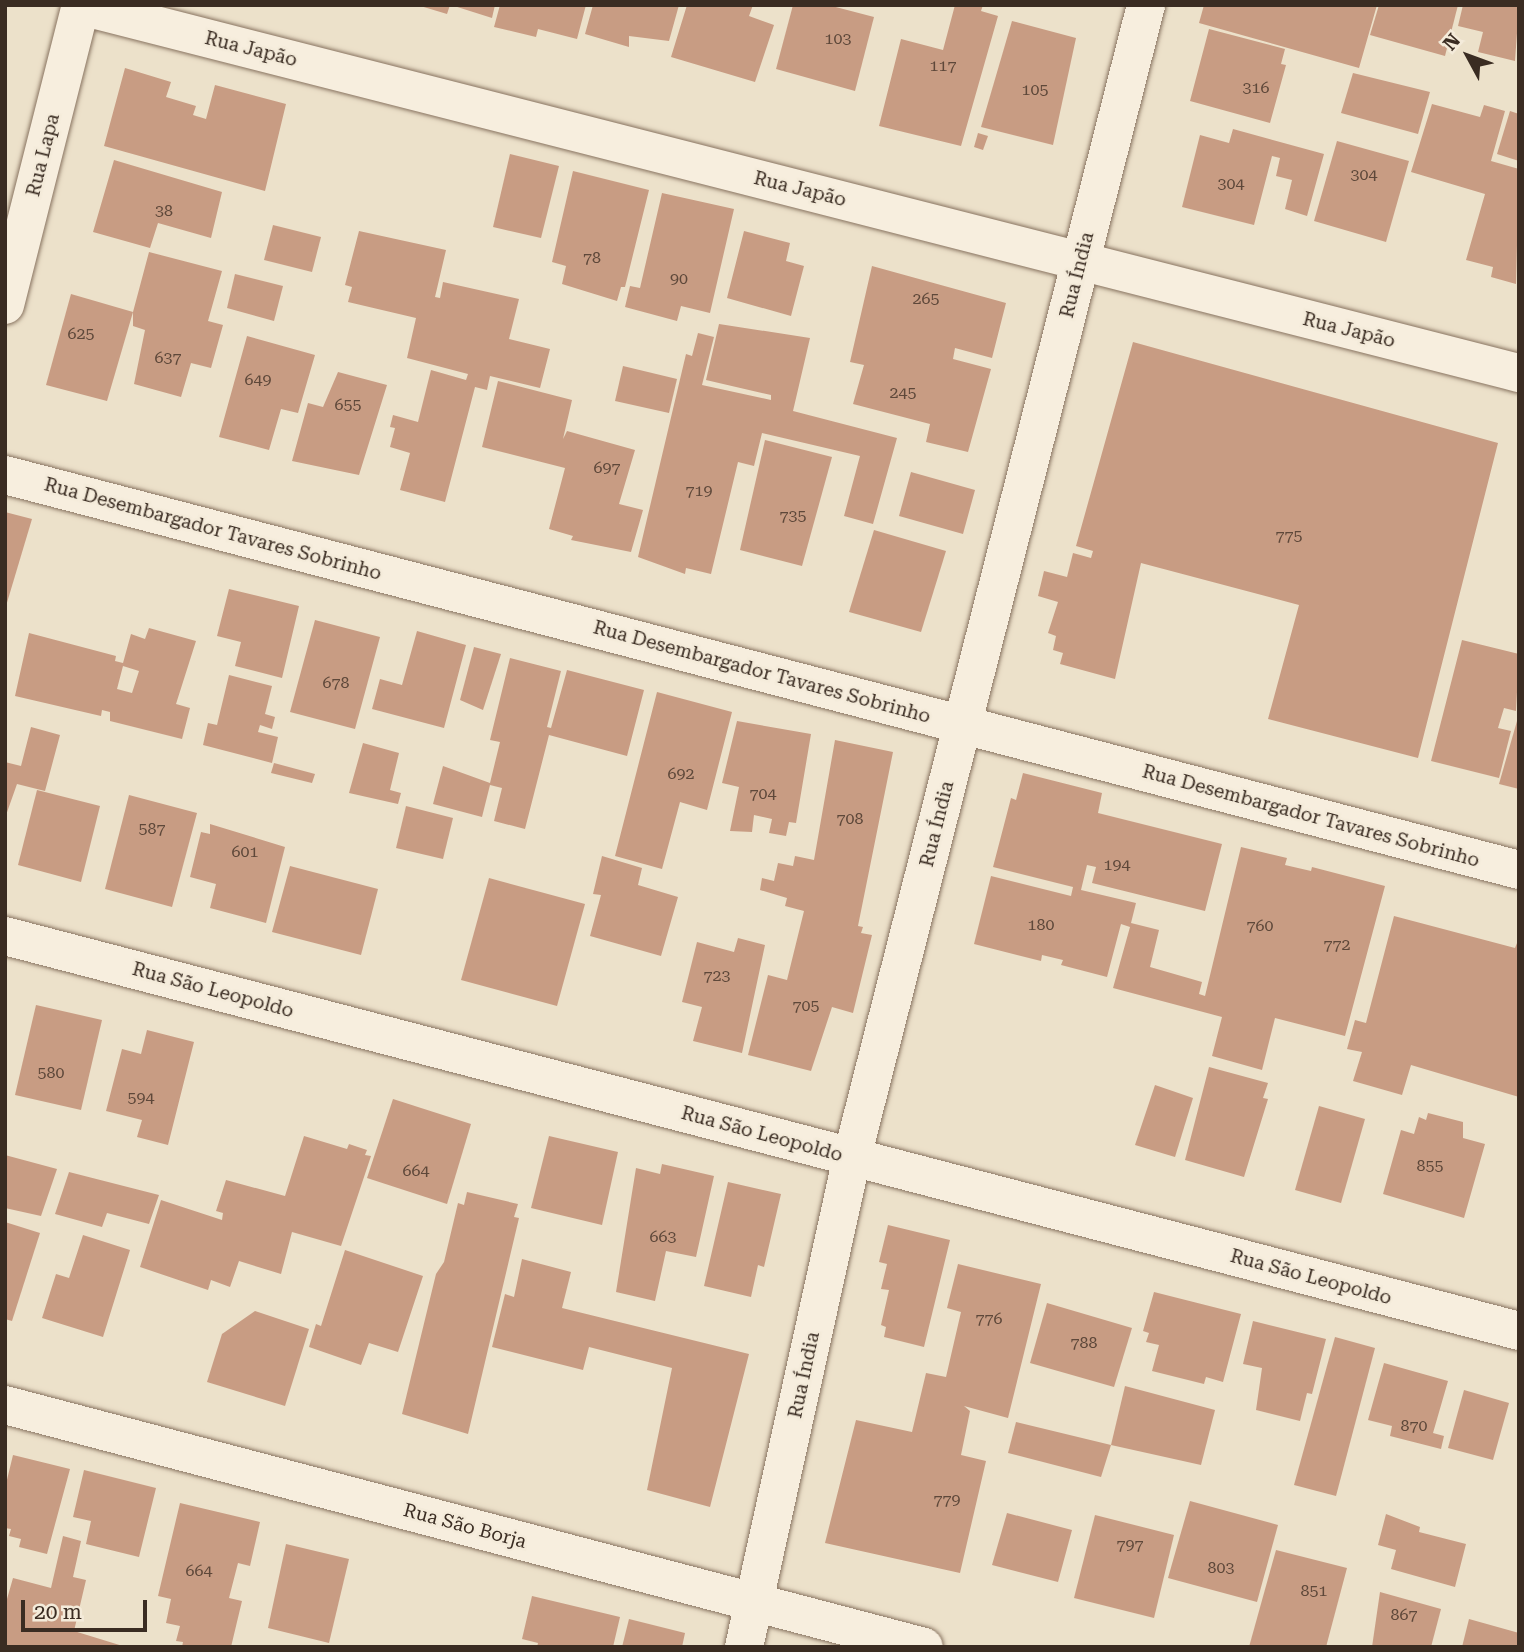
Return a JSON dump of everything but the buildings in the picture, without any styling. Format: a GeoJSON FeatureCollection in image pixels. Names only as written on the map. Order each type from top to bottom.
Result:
{"type":"FeatureCollection","features":[{"type":"Feature","properties":{"kind":"street","name":"Rua Japão"},"geometry":{"type":"LineString","coordinates":[[81,5],[1519,373]]}},
{"type":"Feature","properties":{"kind":"street","name":"Rua Lapa"},"geometry":{"type":"LineString","coordinates":[[5,305],[81,5]]}},
{"type":"Feature","properties":{"kind":"street","name":"Rua Índia"},"geometry":{"type":"LineString","coordinates":[[744,1647],[852,1157],[1146,5]]}},
{"type":"Feature","properties":{"kind":"street","name":"Rua Desembargador Tavares Sobrinho"},"geometry":{"type":"LineString","coordinates":[[5,475],[1519,870]]}},
{"type":"Feature","properties":{"kind":"street","name":"Rua São Leopoldo"},"geometry":{"type":"LineString","coordinates":[[5,936],[1519,1331]]}},
{"type":"Feature","properties":{"kind":"street","name":"Rua São Borja"},"geometry":{"type":"LineString","coordinates":[[5,1405],[924,1647]]}}]}
